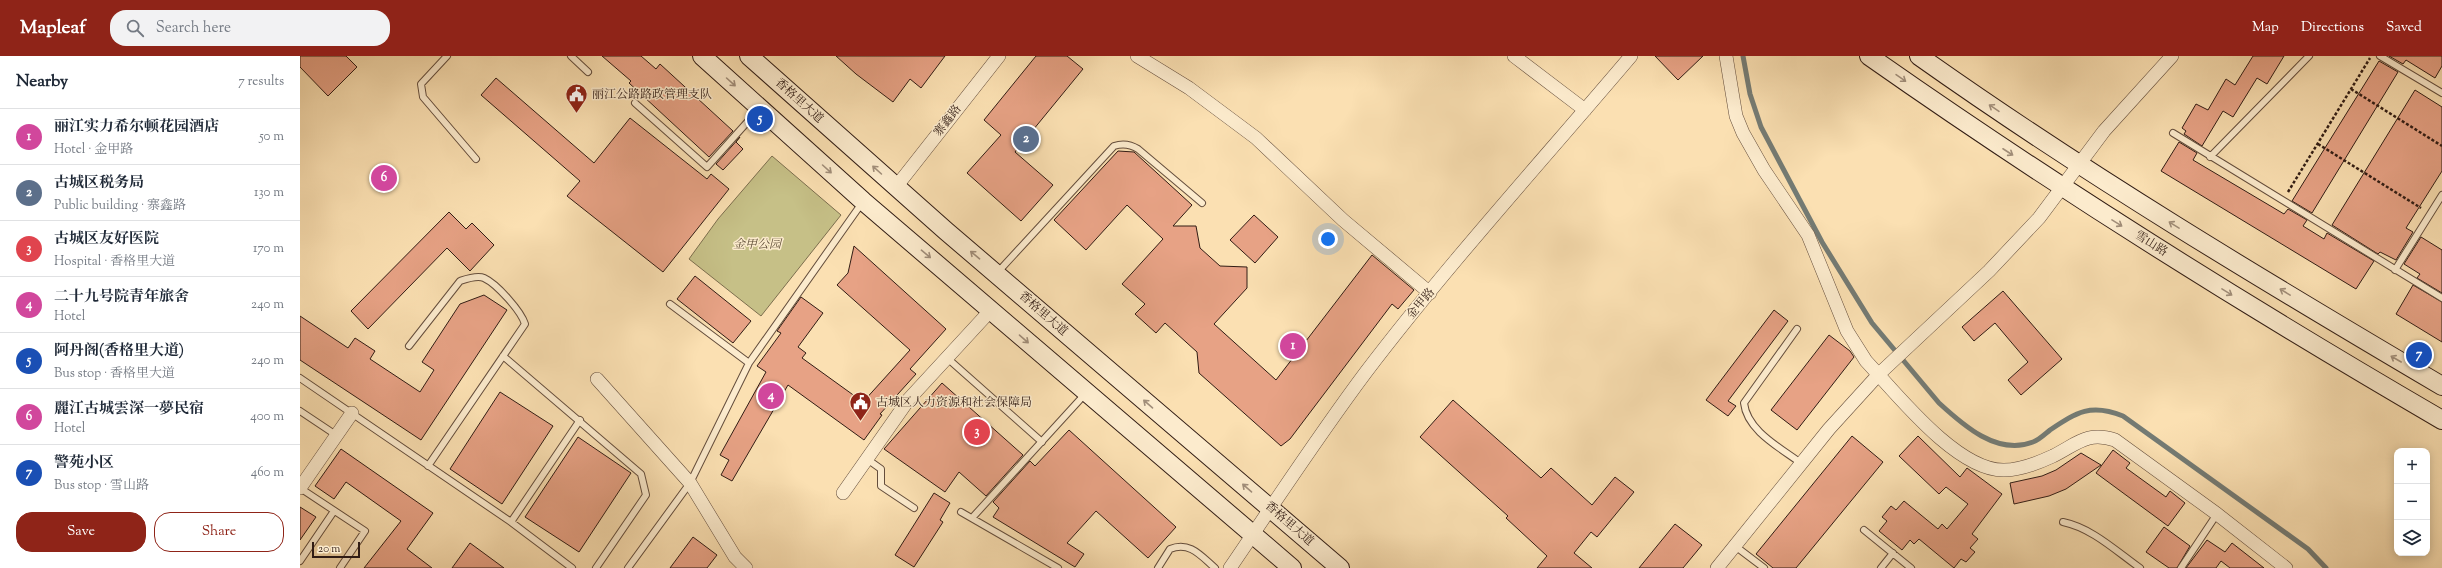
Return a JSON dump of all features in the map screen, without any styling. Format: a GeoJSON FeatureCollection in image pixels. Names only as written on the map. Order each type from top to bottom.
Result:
{"type":"FeatureCollection","features":[{"type":"Feature","properties":{"kind":"main road"},"geometry":{"type":"LineString","coordinates":[[702,56],[863,201],[1292,568]]}},
{"type":"Feature","properties":{"kind":"main road","name":"香格里大道"},"geometry":{"type":"LineString","coordinates":[[749,56],[996,274],[1340,568]]}},
{"type":"Feature","properties":{"kind":"main road","name":"雪山路"},"geometry":{"type":"LineString","coordinates":[[1869,56],[2062,187],[2312,344],[2442,420]]}},
{"type":"Feature","properties":{"kind":"main road"},"geometry":{"type":"LineString","coordinates":[[1919,56],[2079,164],[2193,236],[2442,386]]}},
{"type":"Feature","properties":{"kind":"street","name":"寨鑫路"},"geometry":{"type":"LineString","coordinates":[[896,186],[999,56]]}},
{"type":"Feature","properties":{"kind":"street"},"geometry":{"type":"LineString","coordinates":[[1137,56],[1189,88],[1256,138],[1343,220],[1430,293]]}},
{"type":"Feature","properties":{"kind":"street"},"geometry":{"type":"LineString","coordinates":[[1514,56],[1585,110]]}},
{"type":"Feature","properties":{"kind":"street","name":"金甲路"},"geometry":{"type":"LineString","coordinates":[[1230,568],[1270,508],[1367,371],[1430,293],[1631,56]]}},
{"type":"Feature","properties":{"kind":"street"},"geometry":{"type":"LineString","coordinates":[[1726,56],[1736,116],[1743,134],[1764,170],[1788,202],[1808,235],[1847,331],[1866,361],[1945,444],[1984,465],[2002,470],[2042,461],[2083,438],[2107,438],[2122,444],[2217,514],[2286,568]]}},
{"type":"Feature","properties":{"kind":"street"},"geometry":{"type":"LineString","coordinates":[[1717,568],[1802,464],[1879,374],[1989,271],[2039,218],[2104,131],[2172,56]]}},
{"type":"Feature","properties":{"kind":"street"},"geometry":{"type":"LineString","coordinates":[[843,493],[909,399],[946,357],[991,310]]}},
{"type":"Feature","properties":{"kind":"street"},"geometry":{"type":"LineString","coordinates":[[597,378],[690,483],[735,557],[746,568]]}},
{"type":"Feature","properties":{"kind":"street"},"geometry":{"type":"LineString","coordinates":[[300,488],[352,413]]}},
{"type":"Feature","properties":{"kind":"lane"},"geometry":{"type":"LineString","coordinates":[[447,56],[421,84],[422,97],[476,159]]}},
{"type":"Feature","properties":{"kind":"lane"},"geometry":{"type":"LineString","coordinates":[[571,56],[588,72]]}},
{"type":"Feature","properties":{"kind":"lane"},"geometry":{"type":"LineString","coordinates":[[2210,157],[2309,56]]}},
{"type":"Feature","properties":{"kind":"lane"},"geometry":{"type":"LineString","coordinates":[[2380,56],[2442,94]]}},
{"type":"Feature","properties":{"kind":"lane"},"geometry":{"type":"LineString","coordinates":[[636,103],[707,167],[760,108]]}},
{"type":"Feature","properties":{"kind":"lane"},"geometry":{"type":"LineString","coordinates":[[2173,133],[2283,202],[2442,298]]}},
{"type":"Feature","properties":{"kind":"lane"},"geometry":{"type":"LineString","coordinates":[[996,274],[1114,146],[1119,144],[1130,144],[1138,149],[1202,203]]}},
{"type":"Feature","properties":{"kind":"lane"},"geometry":{"type":"LineString","coordinates":[[2395,270],[2442,195]]}},
{"type":"Feature","properties":{"kind":"lane"},"geometry":{"type":"LineString","coordinates":[[628,568],[690,483],[749,363],[863,201]]}},
{"type":"Feature","properties":{"kind":"lane"},"geometry":{"type":"LineString","coordinates":[[409,346],[460,281],[471,278],[484,278],[514,305],[525,324],[428,466]]}},
{"type":"Feature","properties":{"kind":"lane"},"geometry":{"type":"LineString","coordinates":[[670,304],[749,363]]}},
{"type":"Feature","properties":{"kind":"lane"},"geometry":{"type":"LineString","coordinates":[[1798,329],[1744,403],[1747,415],[1756,428],[1802,464]]}},
{"type":"Feature","properties":{"kind":"lane"},"geometry":{"type":"LineString","coordinates":[[503,356],[580,420],[641,474],[646,486],[646,495],[642,504],[596,568]]}},
{"type":"Feature","properties":{"kind":"lane"},"geometry":{"type":"LineString","coordinates":[[946,357],[1042,442]]}},
{"type":"Feature","properties":{"kind":"lane"},"geometry":{"type":"LineString","coordinates":[[300,378],[511,522],[572,568]]}},
{"type":"Feature","properties":{"kind":"lane"},"geometry":{"type":"LineString","coordinates":[[972,518],[1087,392]]}},
{"type":"Feature","properties":{"kind":"lane"},"geometry":{"type":"LineString","coordinates":[[300,411],[336,435]]}},
{"type":"Feature","properties":{"kind":"lane"},"geometry":{"type":"LineString","coordinates":[[511,522],[580,420]]}},
{"type":"Feature","properties":{"kind":"lane"},"geometry":{"type":"LineString","coordinates":[[867,459],[881,468],[881,486],[914,508]]}},
{"type":"Feature","properties":{"kind":"lane"},"geometry":{"type":"LineString","coordinates":[[300,488],[365,531],[340,568]]}},
{"type":"Feature","properties":{"kind":"lane"},"geometry":{"type":"LineString","coordinates":[[300,560],[334,510]]}},
{"type":"Feature","properties":{"kind":"lane"},"geometry":{"type":"LineString","coordinates":[[962,512],[1058,568]]}},
{"type":"Feature","properties":{"kind":"lane"},"geometry":{"type":"LineString","coordinates":[[2181,568],[2217,514]]}},
{"type":"Feature","properties":{"kind":"lane"},"geometry":{"type":"LineString","coordinates":[[2063,522],[2076,525],[2091,533],[2140,568]]}},
{"type":"Feature","properties":{"kind":"lane"},"geometry":{"type":"LineString","coordinates":[[1864,530],[1911,568]]}},
{"type":"Feature","properties":{"kind":"lane"},"geometry":{"type":"LineString","coordinates":[[1158,568],[1170,549],[1182,546],[1190,548],[1216,568]]}},
{"type":"Feature","properties":{"kind":"lane"},"geometry":{"type":"LineString","coordinates":[[1735,546],[1764,568]]}},
{"type":"Feature","properties":{"kind":"lane"},"geometry":{"type":"LineString","coordinates":[[1881,568],[1893,553]]}},
{"type":"Feature","properties":{"kind":"path"},"geometry":{"type":"LineString","coordinates":[[2283,202],[2371,56]]}},
{"type":"Feature","properties":{"kind":"path"},"geometry":{"type":"LineString","coordinates":[[2351,89],[2442,146]]}},
{"type":"Feature","properties":{"kind":"path"},"geometry":{"type":"LineString","coordinates":[[2318,144],[2430,214]]}},
{"type":"Feature","properties":{"kind":"green space","name":"金甲公园"},"geometry":{"type":"Polygon","coordinates":[[[772,156],[841,215],[761,316],[689,259],[718,219],[772,156]]]}},
{"type":"Feature","properties":{"kind":"building"},"geometry":{"type":"Polygon","coordinates":[[[300,56],[346,56],[357,67],[328,96],[300,67],[300,56]]]}},
{"type":"Feature","properties":{"kind":"building"},"geometry":{"type":"Polygon","coordinates":[[[602,56],[641,56],[656,69],[660,64],[733,131],[709,157],[629,83],[631,81],[602,56]]]}},
{"type":"Feature","properties":{"kind":"building"},"geometry":{"type":"Polygon","coordinates":[[[836,56],[945,56],[921,88],[910,79],[893,102],[856,74],[836,56]]]}},
{"type":"Feature","properties":{"kind":"building"},"geometry":{"type":"Polygon","coordinates":[[[1036,56],[1067,56],[1083,69],[1015,152],[1053,185],[1021,221],[967,173],[1001,135],[984,120],[1036,56]]]}},
{"type":"Feature","properties":{"kind":"building"},"geometry":{"type":"Polygon","coordinates":[[[1655,56],[1703,56],[1678,80],[1655,56]]]}},
{"type":"Feature","properties":{"kind":"building"},"geometry":{"type":"Polygon","coordinates":[[[2253,56],[2284,56],[2267,84],[2257,78],[2233,117],[2223,111],[2202,146],[2184,134],[2186,131],[2182,128],[2196,104],[2208,110],[2226,79],[2235,85],[2253,56]]]}},
{"type":"Feature","properties":{"kind":"building"},"geometry":{"type":"Polygon","coordinates":[[[2389,56],[2442,56],[2442,66],[2435,78],[2406,60],[2403,64],[2389,56]]]}},
{"type":"Feature","properties":{"kind":"building"},"geometry":{"type":"Polygon","coordinates":[[[2379,61],[2398,72],[2312,213],[2292,201],[2379,61]]]}},
{"type":"Feature","properties":{"kind":"building"},"geometry":{"type":"Polygon","coordinates":[[[496,78],[594,163],[630,118],[707,179],[711,174],[729,189],[663,272],[567,196],[580,181],[481,95],[496,78]]]}},
{"type":"Feature","properties":{"kind":"building"},"geometry":{"type":"Polygon","coordinates":[[[2415,90],[2442,107],[2442,171],[2406,228],[2413,232],[2396,260],[2380,252],[2378,254],[2332,225],[2415,90]]]}},
{"type":"Feature","properties":{"kind":"building"},"geometry":{"type":"Polygon","coordinates":[[[740,137],[736,142],[743,149],[723,170],[716,164],[740,137]]]}},
{"type":"Feature","properties":{"kind":"building"},"geometry":{"type":"Polygon","coordinates":[[[2179,142],[2197,153],[2193,160],[2284,214],[2288,209],[2307,220],[2303,226],[2324,239],[2327,233],[2374,261],[2356,289],[2161,171],[2179,142]]]}},
{"type":"Feature","properties":{"kind":"building"},"geometry":{"type":"Polygon","coordinates":[[[1118,151],[1134,152],[1192,205],[1173,226],[1196,226],[1200,248],[1220,266],[1247,267],[1247,288],[1214,324],[1276,380],[1372,255],[1414,290],[1398,309],[1392,304],[1290,439],[1281,446],[1199,373],[1197,352],[1165,323],[1156,333],[1135,314],[1145,304],[1122,284],[1163,239],[1127,205],[1086,250],[1054,220],[1118,151]]]}},
{"type":"Feature","properties":{"kind":"building"},"geometry":{"type":"Polygon","coordinates":[[[449,212],[466,229],[472,223],[494,245],[470,271],[447,248],[368,329],[351,311],[449,212]]]}},
{"type":"Feature","properties":{"kind":"building"},"geometry":{"type":"Polygon","coordinates":[[[1254,215],[1278,237],[1255,263],[1230,240],[1254,215]]]}},
{"type":"Feature","properties":{"kind":"building"},"geometry":{"type":"Polygon","coordinates":[[[2421,237],[2442,250],[2442,293],[2417,278],[2420,274],[2404,264],[2421,237]]]}},
{"type":"Feature","properties":{"kind":"building"},"geometry":{"type":"Polygon","coordinates":[[[854,246],[946,329],[910,369],[916,374],[880,414],[882,415],[864,440],[788,385],[732,481],[721,475],[729,460],[720,455],[766,372],[757,366],[781,333],[777,331],[801,297],[823,313],[798,347],[806,353],[802,358],[863,402],[910,350],[837,285],[848,273],[854,246]]]}},
{"type":"Feature","properties":{"kind":"building"},"geometry":{"type":"Polygon","coordinates":[[[695,276],[751,321],[733,343],[677,299],[695,276]]]}},
{"type":"Feature","properties":{"kind":"building"},"geometry":{"type":"Polygon","coordinates":[[[2413,285],[2442,302],[2442,342],[2396,314],[2413,285]]]}},
{"type":"Feature","properties":{"kind":"building"},"geometry":{"type":"Polygon","coordinates":[[[2003,291],[2062,359],[2021,395],[2008,380],[2028,362],[1995,323],[1974,341],[1962,327],[2003,291]]]}},
{"type":"Feature","properties":{"kind":"building"},"geometry":{"type":"Polygon","coordinates":[[[484,295],[507,310],[421,440],[300,360],[300,316],[348,348],[355,338],[375,351],[370,359],[420,392],[434,370],[422,362],[460,304],[484,295]]]}},
{"type":"Feature","properties":{"kind":"building"},"geometry":{"type":"Polygon","coordinates":[[[1774,310],[1788,321],[1728,401],[1736,406],[1728,416],[1706,400],[1774,310]]]}},
{"type":"Feature","properties":{"kind":"building"},"geometry":{"type":"Polygon","coordinates":[[[1829,335],[1850,351],[1854,357],[1797,430],[1771,410],[1829,335]]]}},
{"type":"Feature","properties":{"kind":"building"},"geometry":{"type":"Polygon","coordinates":[[[942,383],[1023,455],[986,496],[959,472],[945,492],[884,449],[942,383]]]}},
{"type":"Feature","properties":{"kind":"building"},"geometry":{"type":"Polygon","coordinates":[[[500,392],[553,426],[502,504],[450,469],[500,392]]]}},
{"type":"Feature","properties":{"kind":"building"},"geometry":{"type":"Polygon","coordinates":[[[1453,400],[1541,478],[1551,468],[1592,505],[1615,477],[1634,492],[1597,537],[1591,532],[1574,553],[1592,568],[1537,568],[1547,556],[1506,518],[1508,516],[1420,437],[1453,400]]]}},
{"type":"Feature","properties":{"kind":"building"},"geometry":{"type":"Polygon","coordinates":[[[1069,430],[1176,527],[1148,558],[1096,511],[1067,543],[1084,554],[1075,567],[993,517],[999,508],[993,502],[1030,461],[1035,466],[1069,430]]]}},
{"type":"Feature","properties":{"kind":"building"},"geometry":{"type":"Polygon","coordinates":[[[1852,436],[1883,462],[1796,568],[1773,568],[1756,554],[1852,436]]]}},
{"type":"Feature","properties":{"kind":"building"},"geometry":{"type":"Polygon","coordinates":[[[1918,436],[1960,477],[1967,468],[2002,494],[1972,534],[1978,539],[1970,548],[1975,552],[1966,562],[1961,559],[1954,568],[1919,539],[1914,544],[1910,540],[1902,550],[1879,531],[1887,521],[1882,517],[1891,506],[1896,510],[1904,501],[1938,529],[1942,524],[1947,529],[1968,504],[1946,487],[1939,494],[1899,456],[1918,436]]]}},
{"type":"Feature","properties":{"kind":"building"},"geometry":{"type":"Polygon","coordinates":[[[578,437],[631,473],[579,552],[525,517],[578,437]]]}},
{"type":"Feature","properties":{"kind":"building"},"geometry":{"type":"Polygon","coordinates":[[[341,449],[433,513],[407,549],[432,568],[364,568],[401,521],[346,482],[334,499],[315,486],[341,449]]]}},
{"type":"Feature","properties":{"kind":"building"},"geometry":{"type":"Polygon","coordinates":[[[2113,450],[2130,463],[2126,468],[2166,497],[2170,491],[2185,503],[2168,526],[2096,473],[2113,450]]]}},
{"type":"Feature","properties":{"kind":"building"},"geometry":{"type":"Polygon","coordinates":[[[2081,453],[2101,465],[2066,489],[2049,496],[2014,504],[2010,483],[2042,476],[2056,470],[2081,453]]]}},
{"type":"Feature","properties":{"kind":"building"},"geometry":{"type":"Polygon","coordinates":[[[934,493],[950,503],[940,520],[943,522],[914,567],[895,555],[934,493]]]}},
{"type":"Feature","properties":{"kind":"building"},"geometry":{"type":"Polygon","coordinates":[[[300,507],[316,517],[300,540],[300,507]]]}},
{"type":"Feature","properties":{"kind":"building"},"geometry":{"type":"Polygon","coordinates":[[[1675,524],[1702,545],[1683,568],[1639,568],[1675,524]]]}},
{"type":"Feature","properties":{"kind":"building"},"geometry":{"type":"Polygon","coordinates":[[[2164,527],[2190,546],[2177,568],[2169,568],[2146,552],[2164,527]]]}},
{"type":"Feature","properties":{"kind":"building"},"geometry":{"type":"Polygon","coordinates":[[[693,537],[717,555],[707,568],[670,568],[693,537]]]}},
{"type":"Feature","properties":{"kind":"building"},"geometry":{"type":"Polygon","coordinates":[[[2207,540],[2225,552],[2232,543],[2264,568],[2230,568],[2221,561],[2216,568],[2186,568],[2207,540]]]}},
{"type":"Feature","properties":{"kind":"building"},"geometry":{"type":"Polygon","coordinates":[[[470,543],[504,568],[452,568],[470,543]]]}},
{"type":"Feature","properties":{"kind":"waterway"},"geometry":{"type":"LineString","coordinates":[[1743,56],[1750,94],[1761,127],[1822,242],[1872,323],[1948,412],[1970,429],[1982,436],[1994,442],[2006,445],[2020,445],[2033,442],[2068,418],[2085,411],[2102,410],[2123,416],[2308,549],[2326,568]]}},
{"type":"Feature","properties":{"kind":"place","name":"丽江公路路政管理支队"},"geometry":{"type":"Point","coordinates":[577,114]}},
{"type":"Feature","properties":{"kind":"place","name":"阿丹阁(香格里大道)"},"geometry":{"type":"Point","coordinates":[760,119]}},
{"type":"Feature","properties":{"kind":"place","name":"古城区税务局"},"geometry":{"type":"Point","coordinates":[1026,139]}},
{"type":"Feature","properties":{"kind":"place","name":"麗江古城雲深一夢民宿"},"geometry":{"type":"Point","coordinates":[384,178]}},
{"type":"Feature","properties":{"kind":"place","name":"丽江实力希尔顿花园酒店"},"geometry":{"type":"Point","coordinates":[1293,346]}},
{"type":"Feature","properties":{"kind":"place","name":"警苑小区"},"geometry":{"type":"Point","coordinates":[2419,355]}},
{"type":"Feature","properties":{"kind":"place","name":"二十九号院青年旅舍"},"geometry":{"type":"Point","coordinates":[771,396]}},
{"type":"Feature","properties":{"kind":"place","name":"古城区人力资源和社会保障局"},"geometry":{"type":"Point","coordinates":[860,422]}},
{"type":"Feature","properties":{"kind":"place","name":"古城区友好医院"},"geometry":{"type":"Point","coordinates":[977,432]}}]}
